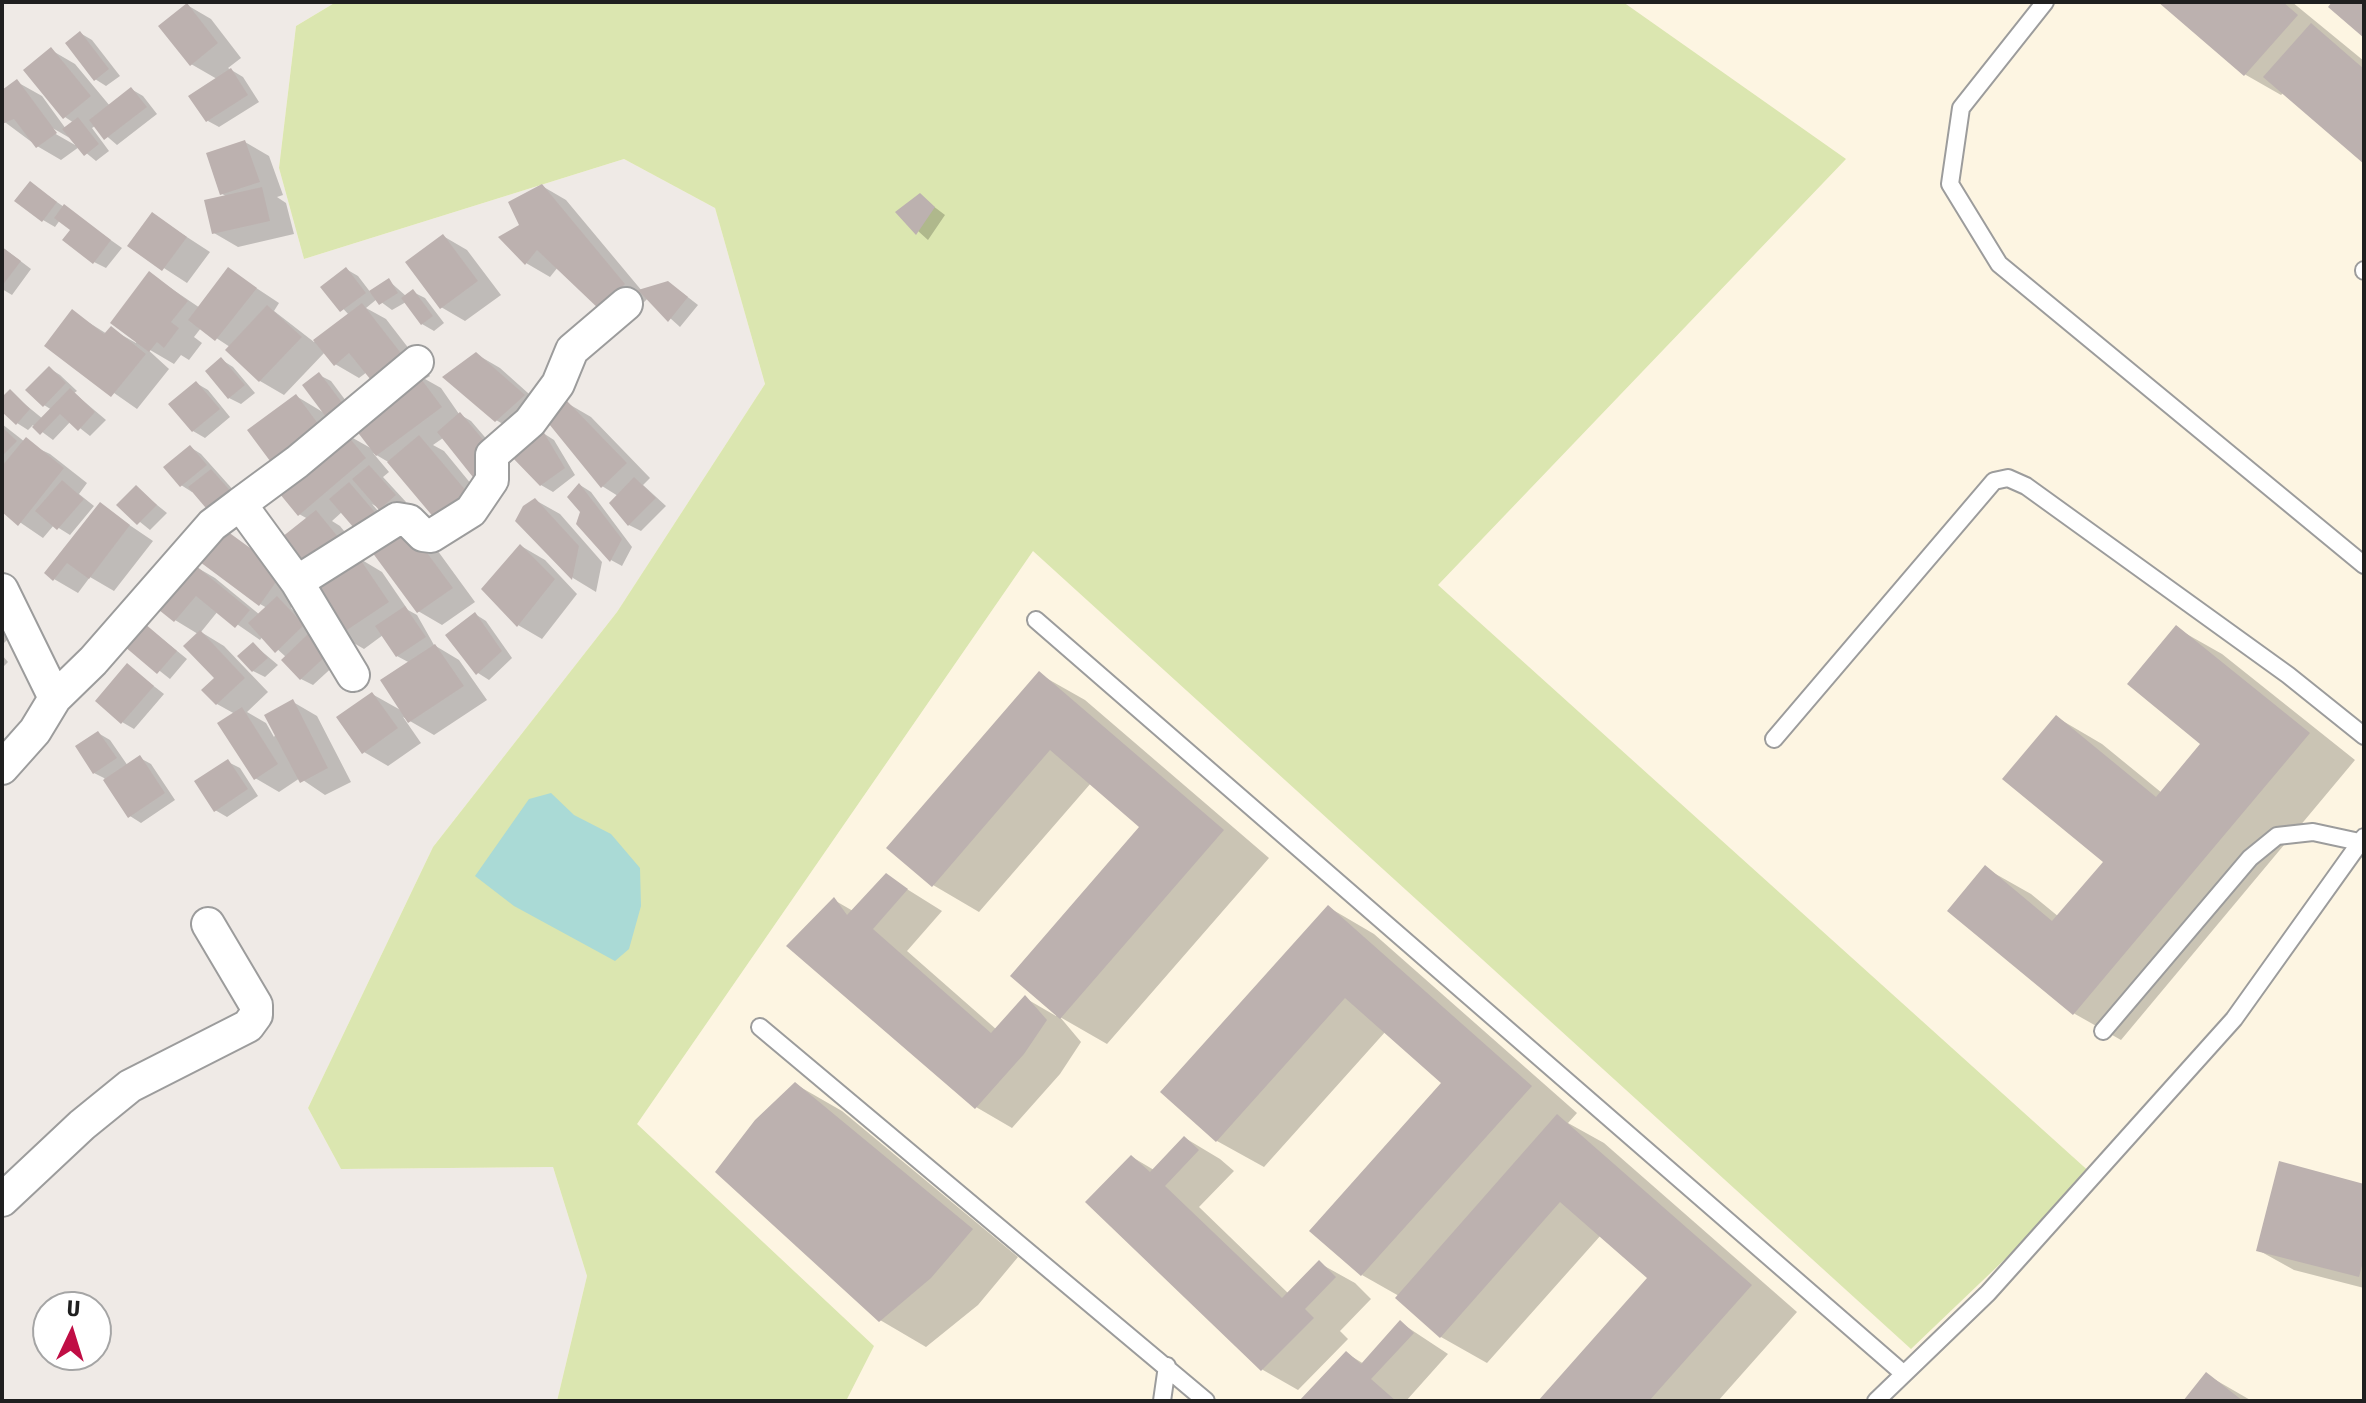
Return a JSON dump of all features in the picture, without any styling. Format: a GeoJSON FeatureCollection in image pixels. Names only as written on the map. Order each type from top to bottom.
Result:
{"type":"FeatureCollection","features":[{"type":"Feature","properties":{"kind":"street"},"geometry":{"type":"LineString","coordinates":[[297,582],[397,519],[409,521],[423,535],[431,536],[471,511],[492,480],[492,455],[530,422],[558,384],[572,350],[626,304]]}},
{"type":"Feature","properties":{"kind":"street"},"geometry":{"type":"LineString","coordinates":[[2,768],[35,731],[55,698],[99,654],[212,525],[297,462],[417,362]]}},
{"type":"Feature","properties":{"kind":"street"},"geometry":{"type":"LineString","coordinates":[[240,504],[297,582],[353,675]]}},
{"type":"Feature","properties":{"kind":"street"},"geometry":{"type":"LineString","coordinates":[[2,590],[55,698]]}},
{"type":"Feature","properties":{"kind":"street"},"geometry":{"type":"LineString","coordinates":[[2,1200],[82,1125],[130,1086],[248,1026],[256,1015],[256,1005],[208,924]]}},
{"type":"Feature","properties":{"kind":"lane"},"geometry":{"type":"LineString","coordinates":[[2045,2],[1961,108],[1950,184],[1999,264],[2364,565]]}},
{"type":"Feature","properties":{"kind":"lane"},"geometry":{"type":"LineString","coordinates":[[1774,739],[1994,481],[2008,478],[2026,486],[2288,675],[2364,736]]}},
{"type":"Feature","properties":{"kind":"lane"},"geometry":{"type":"LineString","coordinates":[[1036,620],[1904,1374]]}},
{"type":"Feature","properties":{"kind":"lane"},"geometry":{"type":"LineString","coordinates":[[1876,1401],[1988,1293],[2234,1019],[2363,840],[2313,832],[2277,836],[2250,858],[2103,1031]]}},
{"type":"Feature","properties":{"kind":"lane"},"geometry":{"type":"LineString","coordinates":[[760,1027],[1206,1401]]}},
{"type":"Feature","properties":{"kind":"lane"},"geometry":{"type":"LineString","coordinates":[[1162,1401],[1167,1366]]}},
{"type":"Feature","properties":{"kind":"shaded area"},"geometry":{"type":"Polygon","coordinates":[[[336,2],[2364,2],[2364,1401],[557,1401],[587,1276],[553,1167],[341,1169],[308,1108],[433,847],[617,612],[765,384],[715,208],[624,159],[304,259],[279,168],[296,26],[336,2]]]}},
{"type":"Feature","properties":{"kind":"green space"},"geometry":{"type":"Polygon","coordinates":[[[336,2],[1623,2],[1846,159],[1438,585],[2093,1175],[1911,1349],[1033,551],[637,1124],[874,1346],[846,1401],[557,1401],[587,1276],[553,1167],[341,1169],[308,1108],[433,847],[617,612],[765,384],[715,208],[624,159],[304,259],[279,168],[296,26],[336,2]]]}},
{"type":"Feature","properties":{"kind":"water"},"geometry":{"type":"Polygon","coordinates":[[[551,793],[574,815],[611,834],[640,868],[641,906],[629,949],[615,961],[514,906],[475,876],[529,799],[551,793]]]}},
{"type":"Feature","properties":{"kind":"building"},"geometry":{"type":"Polygon","coordinates":[[[2158,2],[2283,2],[2298,15],[2244,76],[2158,2]]]}},
{"type":"Feature","properties":{"kind":"building"},"geometry":{"type":"Polygon","coordinates":[[[2332,2],[2364,2],[2364,38],[2328,7],[2332,2]]]}},
{"type":"Feature","properties":{"kind":"building"},"geometry":{"type":"Polygon","coordinates":[[[187,3],[218,43],[190,66],[158,26],[187,3]]]}},
{"type":"Feature","properties":{"kind":"building"},"geometry":{"type":"Polygon","coordinates":[[[2311,23],[2364,69],[2364,164],[2263,77],[2311,23]]]}},
{"type":"Feature","properties":{"kind":"building"},"geometry":{"type":"Polygon","coordinates":[[[80,31],[109,69],[94,81],[65,43],[80,31]]]}},
{"type":"Feature","properties":{"kind":"building"},"geometry":{"type":"Polygon","coordinates":[[[51,47],[91,96],[63,119],[23,70],[51,47]]]}},
{"type":"Feature","properties":{"kind":"building"},"geometry":{"type":"Polygon","coordinates":[[[231,68],[248,95],[206,122],[188,96],[231,68]]]}},
{"type":"Feature","properties":{"kind":"building"},"geometry":{"type":"Polygon","coordinates":[[[17,79],[57,133],[36,148],[14,119],[2,124],[2,90],[17,79]]]}},
{"type":"Feature","properties":{"kind":"building"},"geometry":{"type":"Polygon","coordinates":[[[131,87],[147,107],[104,140],[89,120],[131,87]]]}},
{"type":"Feature","properties":{"kind":"building"},"geometry":{"type":"Polygon","coordinates":[[[78,117],[99,144],[84,156],[62,129],[78,117]]]}},
{"type":"Feature","properties":{"kind":"building"},"geometry":{"type":"Polygon","coordinates":[[[245,140],[260,182],[220,195],[206,153],[245,140]]]}},
{"type":"Feature","properties":{"kind":"building"},"geometry":{"type":"Polygon","coordinates":[[[30,181],[57,202],[42,222],[14,201],[30,181]]]}},
{"type":"Feature","properties":{"kind":"building"},"geometry":{"type":"Polygon","coordinates":[[[542,184],[625,284],[600,310],[537,250],[525,265],[498,237],[519,225],[508,202],[542,184]]]}},
{"type":"Feature","properties":{"kind":"building"},"geometry":{"type":"Polygon","coordinates":[[[262,187],[270,221],[212,234],[204,200],[262,187]]]}},
{"type":"Feature","properties":{"kind":"building"},"geometry":{"type":"Polygon","coordinates":[[[920,193],[935,207],[916,235],[895,212],[920,193]]]}},
{"type":"Feature","properties":{"kind":"building"},"geometry":{"type":"Polygon","coordinates":[[[64,204],[111,240],[93,264],[62,240],[70,230],[54,218],[64,204]]]}},
{"type":"Feature","properties":{"kind":"building"},"geometry":{"type":"Polygon","coordinates":[[[152,212],[187,237],[162,271],[127,246],[152,212]]]}},
{"type":"Feature","properties":{"kind":"building"},"geometry":{"type":"Polygon","coordinates":[[[443,234],[478,281],[440,309],[405,262],[443,234]]]}},
{"type":"Feature","properties":{"kind":"building"},"geometry":{"type":"Polygon","coordinates":[[[2,247],[21,261],[2,286],[2,247]]]}},
{"type":"Feature","properties":{"kind":"building"},"geometry":{"type":"Polygon","coordinates":[[[228,267],[257,288],[215,341],[188,320],[228,267]]]}},
{"type":"Feature","properties":{"kind":"building"},"geometry":{"type":"Polygon","coordinates":[[[346,267],[366,293],[340,312],[320,287],[346,267]]]}},
{"type":"Feature","properties":{"kind":"building"},"geometry":{"type":"Polygon","coordinates":[[[149,271],[188,301],[171,322],[179,328],[164,348],[157,342],[149,352],[110,323],[149,271]]]}},
{"type":"Feature","properties":{"kind":"building"},"geometry":{"type":"Polygon","coordinates":[[[389,278],[398,293],[379,305],[369,291],[389,278]]]}},
{"type":"Feature","properties":{"kind":"building"},"geometry":{"type":"Polygon","coordinates":[[[668,281],[688,297],[668,322],[638,290],[668,281]]]}},
{"type":"Feature","properties":{"kind":"building"},"geometry":{"type":"Polygon","coordinates":[[[413,289],[433,316],[421,325],[401,298],[413,289]]]}},
{"type":"Feature","properties":{"kind":"building"},"geometry":{"type":"Polygon","coordinates":[[[362,303],[407,361],[375,385],[349,353],[334,366],[313,340],[362,303]]]}},
{"type":"Feature","properties":{"kind":"building"},"geometry":{"type":"Polygon","coordinates":[[[267,305],[302,337],[259,382],[225,350],[267,305]]]}},
{"type":"Feature","properties":{"kind":"building"},"geometry":{"type":"Polygon","coordinates":[[[72,309],[104,334],[111,326],[146,354],[111,397],[44,346],[72,309]]]}},
{"type":"Feature","properties":{"kind":"building"},"geometry":{"type":"Polygon","coordinates":[[[476,352],[525,395],[495,422],[442,377],[476,352]]]}},
{"type":"Feature","properties":{"kind":"building"},"geometry":{"type":"Polygon","coordinates":[[[221,357],[245,385],[228,399],[205,371],[221,357]]]}},
{"type":"Feature","properties":{"kind":"building"},"geometry":{"type":"Polygon","coordinates":[[[49,366],[66,383],[43,407],[25,390],[49,366]]]}},
{"type":"Feature","properties":{"kind":"building"},"geometry":{"type":"Polygon","coordinates":[[[319,372],[346,408],[329,421],[302,385],[319,372]]]}},
{"type":"Feature","properties":{"kind":"building"},"geometry":{"type":"Polygon","coordinates":[[[416,372],[442,407],[376,456],[349,421],[416,372]]]}},
{"type":"Feature","properties":{"kind":"building"},"geometry":{"type":"Polygon","coordinates":[[[196,381],[220,409],[192,432],[168,404],[196,381]]]}},
{"type":"Feature","properties":{"kind":"building"},"geometry":{"type":"Polygon","coordinates":[[[70,388],[95,412],[78,431],[60,414],[40,435],[32,427],[70,388]]]}},
{"type":"Feature","properties":{"kind":"building"},"geometry":{"type":"Polygon","coordinates":[[[10,389],[30,409],[16,425],[2,412],[2,397],[10,389]]]}},
{"type":"Feature","properties":{"kind":"building"},"geometry":{"type":"Polygon","coordinates":[[[296,394],[322,429],[273,465],[247,430],[296,394]]]}},
{"type":"Feature","properties":{"kind":"building"},"geometry":{"type":"Polygon","coordinates":[[[567,401],[627,463],[601,488],[545,419],[567,401]]]}},
{"type":"Feature","properties":{"kind":"building"},"geometry":{"type":"Polygon","coordinates":[[[460,412],[485,442],[476,481],[437,432],[460,412]]]}},
{"type":"Feature","properties":{"kind":"building"},"geometry":{"type":"Polygon","coordinates":[[[2,427],[17,441],[2,456],[2,427]]]}},
{"type":"Feature","properties":{"kind":"building"},"geometry":{"type":"Polygon","coordinates":[[[343,430],[366,458],[298,516],[275,488],[343,430]]]}},
{"type":"Feature","properties":{"kind":"building"},"geometry":{"type":"Polygon","coordinates":[[[543,431],[565,468],[540,486],[510,455],[543,431]]]}},
{"type":"Feature","properties":{"kind":"building"},"geometry":{"type":"Polygon","coordinates":[[[419,435],[467,492],[435,519],[387,462],[419,435]]]}},
{"type":"Feature","properties":{"kind":"building"},"geometry":{"type":"Polygon","coordinates":[[[26,437],[64,468],[18,526],[2,512],[2,466],[26,437]]]}},
{"type":"Feature","properties":{"kind":"building"},"geometry":{"type":"Polygon","coordinates":[[[190,445],[207,465],[180,487],[163,467],[190,445]]]}},
{"type":"Feature","properties":{"kind":"building"},"geometry":{"type":"Polygon","coordinates":[[[369,465],[396,495],[379,510],[352,479],[369,465]]]}},
{"type":"Feature","properties":{"kind":"building"},"geometry":{"type":"Polygon","coordinates":[[[211,469],[234,495],[211,514],[188,487],[211,469]]]}},
{"type":"Feature","properties":{"kind":"building"},"geometry":{"type":"Polygon","coordinates":[[[634,477],[656,498],[628,526],[609,503],[634,477]]]}},
{"type":"Feature","properties":{"kind":"building"},"geometry":{"type":"Polygon","coordinates":[[[62,480],[84,499],[57,530],[35,511],[62,480]]]}},
{"type":"Feature","properties":{"kind":"building"},"geometry":{"type":"Polygon","coordinates":[[[349,482],[380,518],[360,535],[329,499],[349,482]]]}},
{"type":"Feature","properties":{"kind":"building"},"geometry":{"type":"Polygon","coordinates":[[[579,483],[622,539],[610,562],[576,524],[580,512],[567,497],[579,483]]]}},
{"type":"Feature","properties":{"kind":"building"},"geometry":{"type":"Polygon","coordinates":[[[136,485],[157,505],[137,525],[116,505],[136,485]]]}},
{"type":"Feature","properties":{"kind":"building"},"geometry":{"type":"Polygon","coordinates":[[[535,498],[579,546],[572,580],[515,521],[523,506],[535,498]]]}},
{"type":"Feature","properties":{"kind":"building"},"geometry":{"type":"Polygon","coordinates":[[[100,502],[130,525],[89,579],[67,563],[53,581],[44,573],[100,502]]]}},
{"type":"Feature","properties":{"kind":"building"},"geometry":{"type":"Polygon","coordinates":[[[316,510],[343,543],[304,574],[277,541],[316,510]]]}},
{"type":"Feature","properties":{"kind":"building"},"geometry":{"type":"Polygon","coordinates":[[[220,526],[283,572],[259,606],[196,559],[220,526]]]}},
{"type":"Feature","properties":{"kind":"building"},"geometry":{"type":"Polygon","coordinates":[[[408,527],[453,588],[417,613],[372,552],[408,527]]]}},
{"type":"Feature","properties":{"kind":"building"},"geometry":{"type":"Polygon","coordinates":[[[520,544],[555,579],[517,627],[481,589],[520,544]]]}},
{"type":"Feature","properties":{"kind":"building"},"geometry":{"type":"Polygon","coordinates":[[[358,556],[389,602],[338,636],[307,591],[358,556]]]}},
{"type":"Feature","properties":{"kind":"building"},"geometry":{"type":"Polygon","coordinates":[[[190,561],[250,610],[235,628],[196,596],[174,622],[154,606],[190,561]]]}},
{"type":"Feature","properties":{"kind":"building"},"geometry":{"type":"Polygon","coordinates":[[[277,596],[304,625],[275,653],[248,623],[277,596]]]}},
{"type":"Feature","properties":{"kind":"building"},"geometry":{"type":"Polygon","coordinates":[[[405,606],[426,637],[396,657],[375,626],[405,606]]]}},
{"type":"Feature","properties":{"kind":"building"},"geometry":{"type":"Polygon","coordinates":[[[475,612],[502,651],[476,675],[445,635],[475,612]]]}},
{"type":"Feature","properties":{"kind":"building"},"geometry":{"type":"Polygon","coordinates":[[[144,623],[177,651],[157,674],[124,646],[144,623]]]}},
{"type":"Feature","properties":{"kind":"building"},"geometry":{"type":"Polygon","coordinates":[[[2176,625],[2310,733],[2073,1015],[1947,911],[1985,865],[2052,921],[2103,862],[2002,779],[2056,715],[2156,797],[2200,744],[2127,684],[2176,625]]]}},
{"type":"Feature","properties":{"kind":"building"},"geometry":{"type":"Polygon","coordinates":[[[200,630],[245,678],[216,705],[201,690],[214,678],[183,646],[200,630]]]}},
{"type":"Feature","properties":{"kind":"building"},"geometry":{"type":"Polygon","coordinates":[[[308,634],[328,654],[300,680],[281,660],[308,634]]]}},
{"type":"Feature","properties":{"kind":"building"},"geometry":{"type":"Polygon","coordinates":[[[253,642],[268,658],[252,672],[237,656],[253,642]]]}},
{"type":"Feature","properties":{"kind":"building"},"geometry":{"type":"Polygon","coordinates":[[[435,644],[464,686],[408,723],[380,680],[435,644]]]}},
{"type":"Feature","properties":{"kind":"building"},"geometry":{"type":"Polygon","coordinates":[[[127,663],[154,686],[121,724],[95,701],[127,663]]]}},
{"type":"Feature","properties":{"kind":"building"},"geometry":{"type":"Polygon","coordinates":[[[1039,671],[1224,830],[1060,1019],[1010,976],[1139,827],[1050,750],[932,887],[886,848],[1039,671]]]}},
{"type":"Feature","properties":{"kind":"building"},"geometry":{"type":"Polygon","coordinates":[[[372,692],[398,728],[362,754],[336,717],[372,692]]]}},
{"type":"Feature","properties":{"kind":"building"},"geometry":{"type":"Polygon","coordinates":[[[293,699],[328,768],[300,783],[264,715],[293,699]]]}},
{"type":"Feature","properties":{"kind":"building"},"geometry":{"type":"Polygon","coordinates":[[[242,707],[278,764],[254,780],[217,723],[242,707]]]}},
{"type":"Feature","properties":{"kind":"building"},"geometry":{"type":"Polygon","coordinates":[[[98,731],[117,758],[93,774],[75,746],[98,731]]]}},
{"type":"Feature","properties":{"kind":"building"},"geometry":{"type":"Polygon","coordinates":[[[140,755],[165,793],[128,818],[103,780],[140,755]]]}},
{"type":"Feature","properties":{"kind":"building"},"geometry":{"type":"Polygon","coordinates":[[[228,759],[248,789],[214,812],[194,781],[228,759]]]}},
{"type":"Feature","properties":{"kind":"building"},"geometry":{"type":"Polygon","coordinates":[[[886,873],[908,889],[873,929],[991,1033],[1025,995],[1047,1020],[1024,1054],[975,1109],[786,946],[834,897],[847,915],[886,873]]]}},
{"type":"Feature","properties":{"kind":"building"},"geometry":{"type":"Polygon","coordinates":[[[1328,905],[1532,1086],[1361,1276],[1309,1231],[1441,1083],[1345,998],[1216,1142],[1160,1092],[1328,905]]]}},
{"type":"Feature","properties":{"kind":"building"},"geometry":{"type":"Polygon","coordinates":[[[795,1082],[973,1229],[931,1278],[879,1322],[715,1172],[755,1120],[795,1082]]]}},
{"type":"Feature","properties":{"kind":"building"},"geometry":{"type":"Polygon","coordinates":[[[1557,1114],[1752,1285],[1649,1401],[1538,1401],[1647,1278],[1560,1202],[1440,1338],[1395,1298],[1557,1114]]]}},
{"type":"Feature","properties":{"kind":"building"},"geometry":{"type":"Polygon","coordinates":[[[1184,1136],[1199,1150],[1165,1186],[1282,1298],[1319,1260],[1336,1277],[1305,1309],[1314,1318],[1261,1371],[1085,1202],[1131,1155],[1150,1172],[1184,1136]]]}},
{"type":"Feature","properties":{"kind":"building"},"geometry":{"type":"Polygon","coordinates":[[[2279,1161],[2364,1184],[2364,1258],[2359,1277],[2256,1251],[2279,1161]]]}},
{"type":"Feature","properties":{"kind":"building"},"geometry":{"type":"Polygon","coordinates":[[[1400,1320],[1414,1333],[1371,1379],[1396,1401],[1299,1401],[1346,1351],[1361,1364],[1400,1320]]]}},
{"type":"Feature","properties":{"kind":"building"},"geometry":{"type":"Polygon","coordinates":[[[2206,1372],[2243,1401],[2183,1401],[2206,1372]]]}}]}
